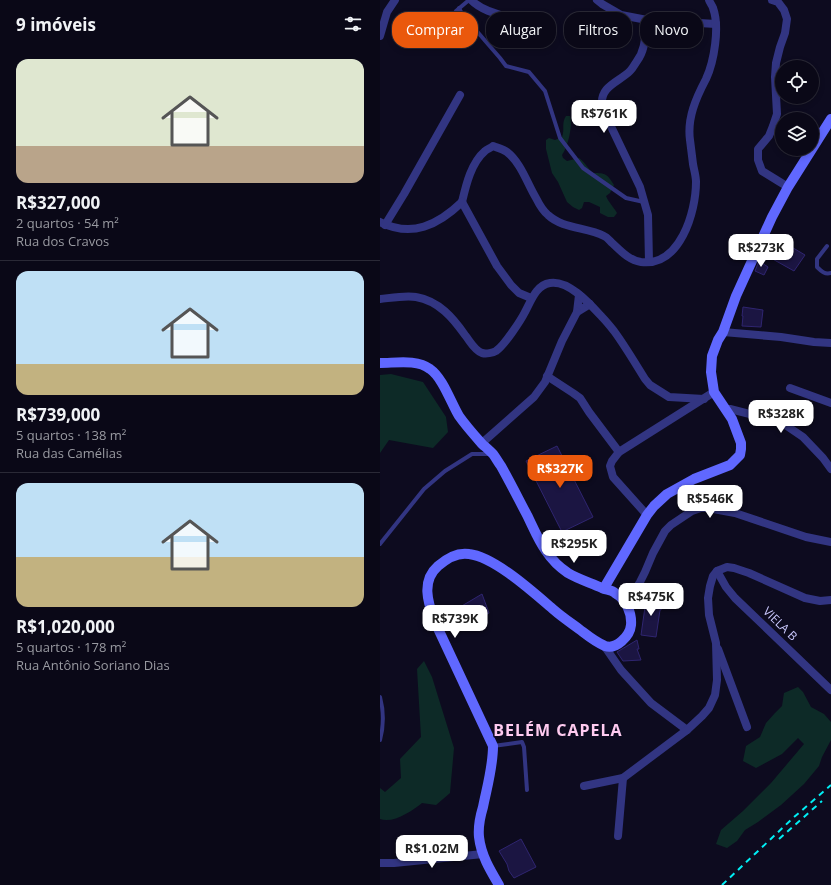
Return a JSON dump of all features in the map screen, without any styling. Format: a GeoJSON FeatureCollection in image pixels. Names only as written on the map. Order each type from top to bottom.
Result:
{"type":"FeatureCollection","features":[{"type":"Feature","properties":{"kind":"main road"},"geometry":{"type":"LineString","coordinates":[[604,588],[647,515],[654,506],[667,494],[694,479],[730,465],[740,454],[741,443],[732,419],[714,392],[710,372],[712,356],[718,340],[723,332],[736,296],[772,216],[831,120]]}},
{"type":"Feature","properties":{"kind":"main road"},"geometry":{"type":"LineString","coordinates":[[380,363],[405,362],[420,364],[430,369],[437,376],[461,419],[493,454],[527,515],[539,542],[556,564],[568,573],[615,592],[625,601],[631,616],[631,626],[629,632],[620,642],[610,647],[590,638],[513,577],[479,556],[468,554],[453,556],[433,570],[430,576],[427,589],[428,602],[434,620],[493,746],[493,758],[478,830],[483,854],[499,885]]}},
{"type":"Feature","properties":{"kind":"street"},"geometry":{"type":"LineString","coordinates":[[380,36],[387,12],[395,0]]}},
{"type":"Feature","properties":{"kind":"street"},"geometry":{"type":"LineString","coordinates":[[470,0],[490,12]]}},
{"type":"Feature","properties":{"kind":"street"},"geometry":{"type":"LineString","coordinates":[[596,0],[621,15],[640,19]]}},
{"type":"Feature","properties":{"kind":"street"},"geometry":{"type":"LineString","coordinates":[[460,95],[404,194],[383,224],[397,229],[410,230],[428,226],[439,221],[462,202],[471,172],[477,160],[485,150],[493,146],[506,151],[516,161],[547,215],[556,221],[605,236],[630,258],[640,262],[649,262],[662,259],[677,245],[686,229],[691,216],[694,200],[696,180],[689,132],[694,106],[713,57],[716,40],[714,4],[709,0]]}},
{"type":"Feature","properties":{"kind":"street"},"geometry":{"type":"LineString","coordinates":[[772,0],[778,2],[784,10],[787,19],[785,32],[776,63],[775,77],[777,114],[769,136],[758,149],[758,160],[762,171],[788,188]]}},
{"type":"Feature","properties":{"kind":"street"},"geometry":{"type":"LineString","coordinates":[[703,23],[716,24]]}},
{"type":"Feature","properties":{"kind":"street"},"geometry":{"type":"LineString","coordinates":[[643,48],[638,60],[630,71],[605,90],[602,104],[606,116],[640,187],[648,215],[649,262]]}},
{"type":"Feature","properties":{"kind":"street"},"geometry":{"type":"LineString","coordinates":[[462,202],[497,266],[519,293],[531,298]]}},
{"type":"Feature","properties":{"kind":"street"},"geometry":{"type":"LineString","coordinates":[[380,299],[415,297],[425,299],[435,304],[455,320],[474,347],[482,353],[488,353],[496,351],[503,345],[525,312],[531,298],[538,290],[544,284],[557,283],[565,286],[590,304],[613,330],[650,385],[669,397],[704,399]]}},
{"type":"Feature","properties":{"kind":"street"},"geometry":{"type":"LineString","coordinates":[[482,443],[534,397],[545,382],[562,341],[577,312],[579,295]]}},
{"type":"Feature","properties":{"kind":"street"},"geometry":{"type":"LineString","coordinates":[[577,312],[590,304]]}},
{"type":"Feature","properties":{"kind":"street"},"geometry":{"type":"LineString","coordinates":[[723,332],[831,343]]}},
{"type":"Feature","properties":{"kind":"street"},"geometry":{"type":"LineString","coordinates":[[547,376],[580,398],[619,452]]}},
{"type":"Feature","properties":{"kind":"street"},"geometry":{"type":"LineString","coordinates":[[790,388],[831,403]]}},
{"type":"Feature","properties":{"kind":"street"},"geometry":{"type":"LineString","coordinates":[[647,515],[613,476],[610,466],[612,461],[619,452],[714,392]]}},
{"type":"Feature","properties":{"kind":"street"},"geometry":{"type":"LineString","coordinates":[[725,409],[781,422],[803,437],[823,458],[831,469]]}},
{"type":"Feature","properties":{"kind":"street"},"geometry":{"type":"LineString","coordinates":[[625,601],[635,590],[646,572],[653,552],[665,532],[671,525],[692,511],[701,508],[735,513],[800,535],[831,542]]}},
{"type":"Feature","properties":{"kind":"street"},"geometry":{"type":"LineString","coordinates":[[747,727],[716,643],[709,615],[708,598],[713,576],[717,571],[727,568],[734,568],[749,573],[805,598],[820,601],[831,600]]}},
{"type":"Feature","properties":{"kind":"street","name":"VIELA B"},"geometry":{"type":"LineString","coordinates":[[717,571],[726,587],[735,598],[831,690]]}},
{"type":"Feature","properties":{"kind":"street"},"geometry":{"type":"LineString","coordinates":[[584,786],[623,778],[687,730],[702,716],[709,708],[715,695],[717,680],[716,643]]}},
{"type":"Feature","properties":{"kind":"street"},"geometry":{"type":"LineString","coordinates":[[605,646],[622,670],[651,703],[687,730]]}},
{"type":"Feature","properties":{"kind":"street"},"geometry":{"type":"LineString","coordinates":[[618,836],[623,778]]}},
{"type":"Feature","properties":{"kind":"street"},"geometry":{"type":"LineString","coordinates":[[380,863],[394,863],[483,854]]}},
{"type":"Feature","properties":{"kind":"lane"},"geometry":{"type":"LineString","coordinates":[[455,12],[470,0]]}},
{"type":"Feature","properties":{"kind":"lane"},"geometry":{"type":"LineString","coordinates":[[459,8],[462,14],[506,66],[529,72],[545,91],[560,138],[583,168],[626,198],[644,202]]}},
{"type":"Feature","properties":{"kind":"lane"},"geometry":{"type":"LineString","coordinates":[[827,246],[817,259],[817,267],[821,272],[831,273]]}},
{"type":"Feature","properties":{"kind":"lane"},"geometry":{"type":"LineString","coordinates":[[380,544],[424,489],[445,471],[472,454],[493,454]]}},
{"type":"Feature","properties":{"kind":"lane"},"geometry":{"type":"LineString","coordinates":[[380,697],[383,707],[383,720],[380,740]]}},
{"type":"Feature","properties":{"kind":"lane"},"geometry":{"type":"LineString","coordinates":[[493,746],[522,742],[524,747],[527,790]]}},
{"type":"Feature","properties":{"kind":"green space"},"geometry":{"type":"Polygon","coordinates":[[[566,116],[570,116],[571,125],[568,142],[562,155],[563,158],[567,161],[579,158],[593,173],[601,173],[610,178],[614,185],[610,193],[606,196],[617,213],[614,217],[608,217],[600,213],[600,207],[589,202],[584,202],[582,208],[579,210],[573,207],[567,202],[552,173],[546,149],[546,140],[549,138],[555,140],[562,137],[566,116]]]}},
{"type":"Feature","properties":{"kind":"green space"},"geometry":{"type":"Polygon","coordinates":[[[391,374],[423,382],[446,417],[448,432],[433,448],[389,440],[380,453],[380,375],[391,374]]]}},
{"type":"Feature","properties":{"kind":"green space"},"geometry":{"type":"Polygon","coordinates":[[[424,661],[432,677],[454,748],[450,793],[436,805],[422,803],[402,816],[391,820],[380,819],[380,788],[385,792],[401,778],[400,759],[421,737],[417,669],[424,661]]]}},
{"type":"Feature","properties":{"kind":"green space"},"geometry":{"type":"Polygon","coordinates":[[[798,687],[803,692],[811,707],[824,714],[831,722],[831,740],[819,766],[804,784],[781,805],[745,830],[737,841],[727,848],[716,844],[721,830],[743,811],[771,783],[804,744],[798,738],[782,754],[756,768],[743,761],[746,746],[760,737],[766,723],[782,706],[784,693],[798,687]]]}},
{"type":"Feature","properties":{"kind":"building"},"geometry":{"type":"Polygon","coordinates":[[[778,239],[805,255],[794,271],[769,257],[778,239]]]}},
{"type":"Feature","properties":{"kind":"building"},"geometry":{"type":"Polygon","coordinates":[[[759,261],[768,267],[764,275],[755,271],[759,261]]]}},
{"type":"Feature","properties":{"kind":"building"},"geometry":{"type":"Polygon","coordinates":[[[743,307],[763,310],[761,327],[742,326],[743,307]]]}},
{"type":"Feature","properties":{"kind":"building"},"geometry":{"type":"Polygon","coordinates":[[[557,446],[593,517],[562,532],[526,461],[557,446]]]}},
{"type":"Feature","properties":{"kind":"building"},"geometry":{"type":"Polygon","coordinates":[[[482,594],[489,613],[464,628],[455,610],[482,594]]]}},
{"type":"Feature","properties":{"kind":"building"},"geometry":{"type":"Polygon","coordinates":[[[642,599],[662,603],[656,637],[641,635],[645,607],[639,605],[642,599]]]}},
{"type":"Feature","properties":{"kind":"building"},"geometry":{"type":"Polygon","coordinates":[[[637,640],[639,649],[637,649],[641,660],[623,661],[617,652],[637,640]]]}},
{"type":"Feature","properties":{"kind":"building"},"geometry":{"type":"Polygon","coordinates":[[[521,839],[536,867],[514,878],[499,851],[521,839]]]}},
{"type":"Feature","properties":{"kind":"railway"},"geometry":{"type":"LineString","coordinates":[[722,885],[793,818],[831,785]]}},
{"type":"Feature","properties":{"kind":"railway"},"geometry":{"type":"LineString","coordinates":[[779,839],[822,801]]}},
{"type":"Feature","properties":{"kind":"district","name":"BELÉM CAPELA"},"geometry":{"type":"Point","coordinates":[558,730]}}]}
